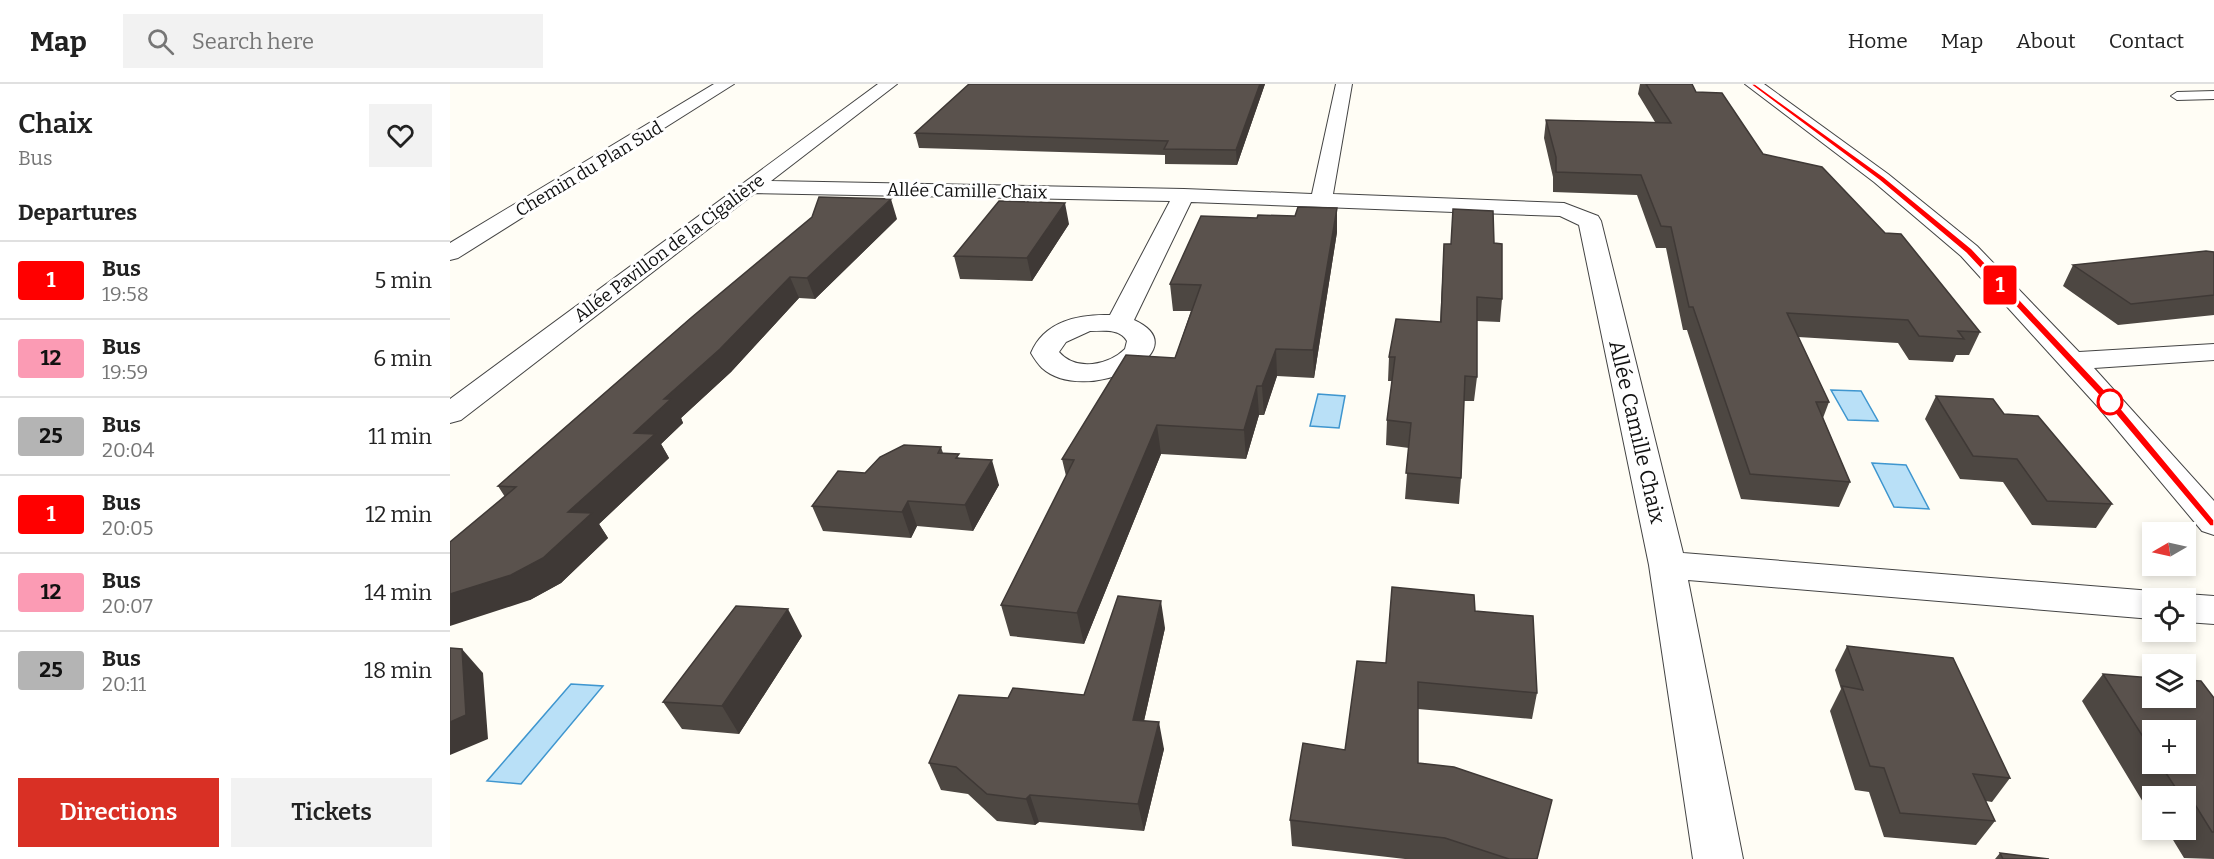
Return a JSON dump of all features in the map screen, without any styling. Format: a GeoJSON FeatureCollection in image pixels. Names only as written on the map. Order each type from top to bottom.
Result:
{"type":"FeatureCollection","features":[{"type":"Feature","properties":{"kind":"street","name":"Chemin du Plan Sud"},"geometry":{"type":"LineString","coordinates":[[450,253],[726,84]]}},
{"type":"Feature","properties":{"kind":"street","name":"Allée Pavillon de la Cigalière"},"geometry":{"type":"LineString","coordinates":[[450,414],[889,84]]}},
{"type":"Feature","properties":{"kind":"street"},"geometry":{"type":"LineString","coordinates":[[1321,202],[1344,84]]}},
{"type":"Feature","properties":{"kind":"street"},"geometry":{"type":"LineString","coordinates":[[1753,84],[1881,178],[1969,251],[2110,402],[2214,523]]}},
{"type":"Feature","properties":{"kind":"street","name":"Allée Camille Chaix"},"geometry":{"type":"LineString","coordinates":[[750,187],[1185,195],[1564,210],[1590,221],[1667,566]]}},
{"type":"Feature","properties":{"kind":"street"},"geometry":{"type":"LineString","coordinates":[[1119,324],[1185,195]]}},
{"type":"Feature","properties":{"kind":"street"},"geometry":{"type":"LineString","coordinates":[[2072,361],[2214,352]]}},
{"type":"Feature","properties":{"kind":"street"},"geometry":{"type":"LineString","coordinates":[[1718,859],[1667,566],[2142,604]]}},
{"type":"Feature","properties":{"kind":"street"},"geometry":{"type":"LineString","coordinates":[[2196,609],[2214,610]]}},
{"type":"Feature","properties":{"kind":"lane"},"geometry":{"type":"LineString","coordinates":[[2177,96],[2214,95]]}},
{"type":"Feature","properties":{"kind":"water"},"geometry":{"type":"Polygon","coordinates":[[[1831,390],[1861,391],[1878,421],[1848,420],[1831,390]]]}},
{"type":"Feature","properties":{"kind":"water"},"geometry":{"type":"Polygon","coordinates":[[[1318,394],[1345,396],[1339,428],[1310,426],[1318,394]]]}},
{"type":"Feature","properties":{"kind":"water"},"geometry":{"type":"Polygon","coordinates":[[[1872,463],[1906,465],[1929,509],[1894,507],[1872,463]]]}},
{"type":"Feature","properties":{"kind":"water"},"geometry":{"type":"Polygon","coordinates":[[[571,684],[603,686],[521,784],[487,781],[571,684]]]}},
{"type":"Feature","properties":{"kind":"building"},"geometry":{"type":"Polygon","coordinates":[[[969,84],[1260,84],[1236,150],[1164,149],[1168,141],[915,133],[969,84]]]}},
{"type":"Feature","properties":{"kind":"building"},"geometry":{"type":"Polygon","coordinates":[[[1646,84],[1692,84],[1696,92],[1722,93],[1763,154],[1822,167],[1885,233],[1901,234],[1980,332],[1958,331],[1964,339],[1919,336],[1908,320],[1787,313],[1829,402],[1816,402],[1850,482],[1750,474],[1693,307],[1689,307],[1671,227],[1661,226],[1641,175],[1556,172],[1556,157],[1546,120],[1671,123],[1646,84]]]}},
{"type":"Feature","properties":{"kind":"building"},"geometry":{"type":"Polygon","coordinates":[[[819,197],[891,199],[807,278],[790,277],[720,349],[664,399],[671,399],[634,433],[655,434],[568,512],[592,513],[543,558],[511,575],[450,594],[450,542],[516,487],[498,486],[692,317],[812,217],[819,197]]]}},
{"type":"Feature","properties":{"kind":"building"},"geometry":{"type":"Polygon","coordinates":[[[999,201],[1065,203],[1027,258],[954,256],[999,201]]]}},
{"type":"Feature","properties":{"kind":"building"},"geometry":{"type":"Polygon","coordinates":[[[1298,207],[1337,208],[1313,350],[1276,349],[1262,386],[1257,386],[1244,430],[1157,425],[1077,613],[1001,605],[1074,460],[1062,459],[1126,355],[1175,358],[1201,285],[1170,284],[1201,216],[1257,218],[1258,215],[1295,216],[1298,207]]]}},
{"type":"Feature","properties":{"kind":"building"},"geometry":{"type":"Polygon","coordinates":[[[1453,209],[1493,211],[1494,243],[1502,244],[1502,299],[1477,297],[1477,377],[1465,376],[1461,478],[1406,473],[1411,423],[1387,420],[1395,357],[1389,357],[1396,319],[1441,322],[1444,244],[1451,244],[1453,209]]]}},
{"type":"Feature","properties":{"kind":"building"},"geometry":{"type":"Polygon","coordinates":[[[2214,252],[2214,295],[2131,304],[2073,265],[2214,252]]]}},
{"type":"Feature","properties":{"kind":"building"},"geometry":{"type":"Polygon","coordinates":[[[1936,396],[1993,399],[2004,414],[2038,416],[2112,504],[2047,501],[2017,459],[1973,456],[1936,396]]]}},
{"type":"Feature","properties":{"kind":"building"},"geometry":{"type":"Polygon","coordinates":[[[904,445],[941,447],[938,453],[959,454],[956,458],[992,460],[965,505],[908,501],[902,512],[812,506],[838,471],[865,473],[880,457],[904,445]]]}},
{"type":"Feature","properties":{"kind":"building"},"geometry":{"type":"Polygon","coordinates":[[[1392,587],[1474,595],[1475,611],[1533,616],[1537,693],[1418,682],[1418,763],[1454,767],[1552,800],[1537,859],[1509,859],[1445,838],[1290,820],[1303,743],[1345,750],[1357,661],[1386,663],[1392,587]]]}},
{"type":"Feature","properties":{"kind":"building"},"geometry":{"type":"Polygon","coordinates":[[[1118,596],[1161,601],[1133,720],[1159,722],[1138,804],[1030,795],[1026,799],[987,794],[956,767],[929,763],[959,695],[1008,698],[1013,688],[1084,695],[1118,596]]]}},
{"type":"Feature","properties":{"kind":"building"},"geometry":{"type":"Polygon","coordinates":[[[736,606],[788,609],[722,706],[663,702],[736,606]]]}},
{"type":"Feature","properties":{"kind":"building"},"geometry":{"type":"Polygon","coordinates":[[[1847,646],[1953,658],[2010,778],[1973,774],[1995,821],[1900,813],[1884,768],[1870,766],[1842,686],[1863,690],[1847,646]]]}},
{"type":"Feature","properties":{"kind":"building"},"geometry":{"type":"Polygon","coordinates":[[[450,648],[462,649],[466,715],[450,722],[450,648]]]}},
{"type":"Feature","properties":{"kind":"building"},"geometry":{"type":"Polygon","coordinates":[[[2103,674],[2142,677],[2142,708],[2196,708],[2196,681],[2201,681],[2214,698],[2214,832],[2196,806],[2196,786],[2174,786],[2167,774],[2196,774],[2196,720],[2142,720],[2142,735],[2103,674]]]}},
{"type":"Feature","properties":{"kind":"building"},"geometry":{"type":"Polygon","coordinates":[[[2000,853],[2049,859],[2003,859],[2000,853]]]}},
{"type":"Feature","properties":{"kind":"bus line","name":"1"},"geometry":{"type":"LineString","coordinates":[[1753,84],[1881,178],[1969,251],[2110,402],[2214,523]]}}]}
